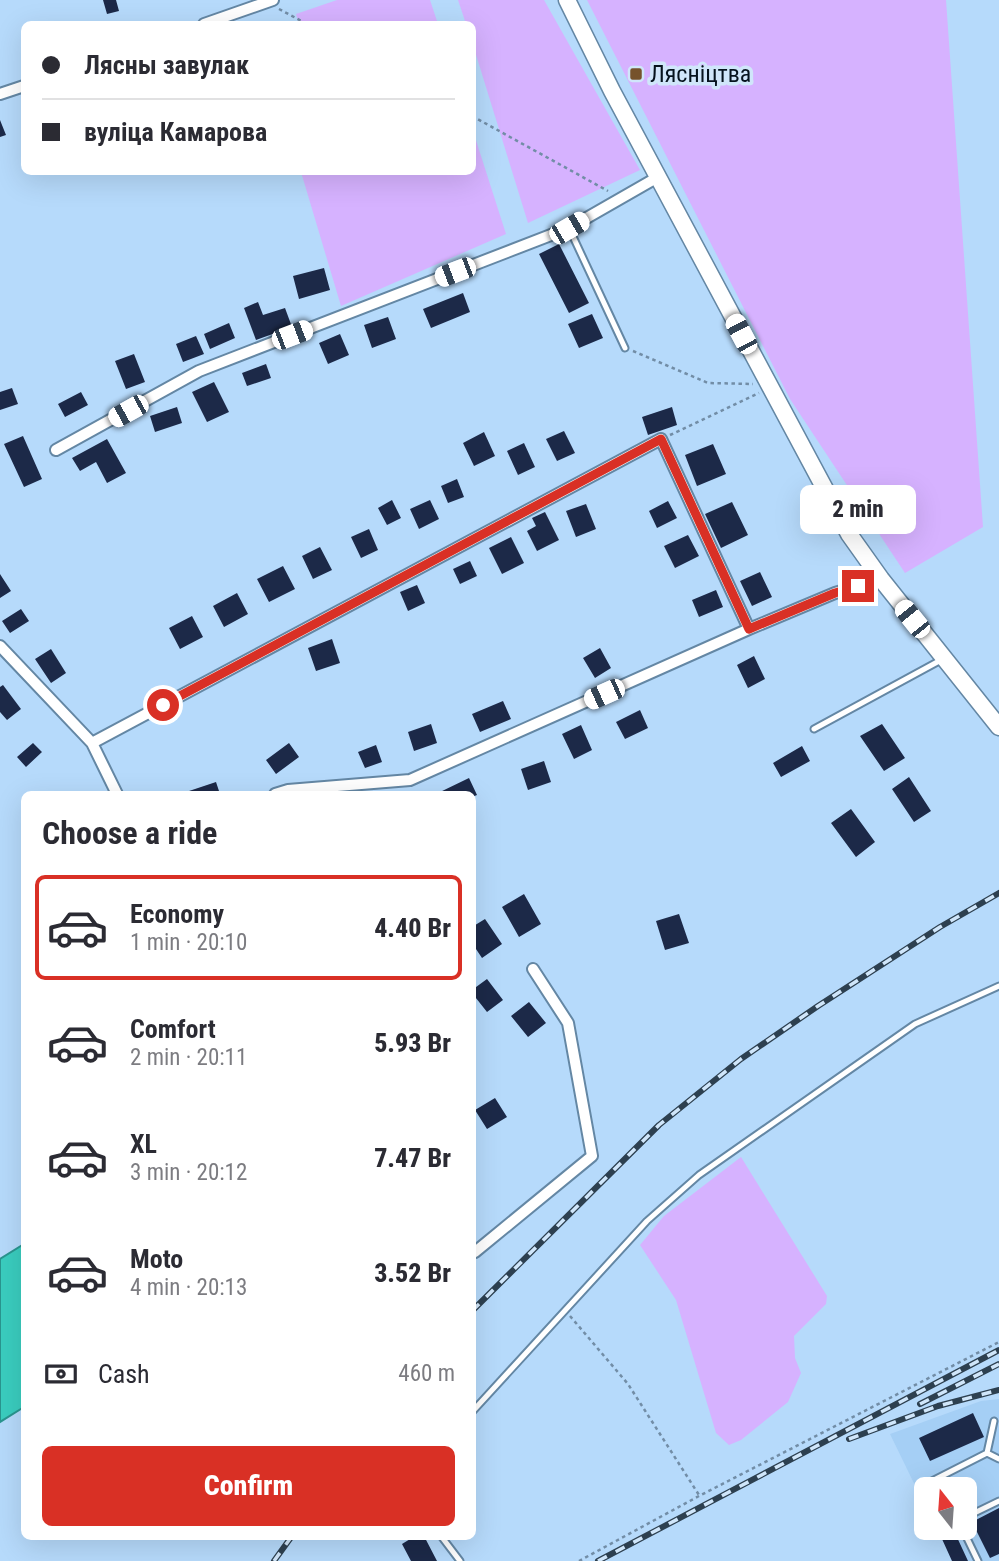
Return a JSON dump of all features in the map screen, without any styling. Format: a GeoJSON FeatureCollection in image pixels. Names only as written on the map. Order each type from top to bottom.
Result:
{"type":"FeatureCollection","features":[{"type":"Feature","properties":{"kind":"main road"},"geometry":{"type":"LineString","coordinates":[[568,0],[611,91],[849,534],[881,579],[999,727]]}},
{"type":"Feature","properties":{"kind":"street"},"geometry":{"type":"LineString","coordinates":[[213,21],[270,1]]}},
{"type":"Feature","properties":{"kind":"street"},"geometry":{"type":"LineString","coordinates":[[0,94],[21,87]]}},
{"type":"Feature","properties":{"kind":"street"},"geometry":{"type":"LineString","coordinates":[[56,450],[199,371],[569,228],[658,177]]}},
{"type":"Feature","properties":{"kind":"street"},"geometry":{"type":"LineString","coordinates":[[92,743],[661,439],[749,629]]}},
{"type":"Feature","properties":{"kind":"street"},"geometry":{"type":"LineString","coordinates":[[285,791],[410,780],[749,629],[835,593],[881,579]]}},
{"type":"Feature","properties":{"kind":"street"},"geometry":{"type":"LineString","coordinates":[[0,646],[92,743],[116,791]]}},
{"type":"Feature","properties":{"kind":"street"},"geometry":{"type":"LineString","coordinates":[[476,1249],[592,1156],[568,1023],[533,969]]}},
{"type":"Feature","properties":{"kind":"lane"},"geometry":{"type":"LineString","coordinates":[[569,228],[625,348]]}},
{"type":"Feature","properties":{"kind":"lane"},"geometry":{"type":"LineString","coordinates":[[814,729],[944,658]]}},
{"type":"Feature","properties":{"kind":"lane"},"geometry":{"type":"LineString","coordinates":[[476,1408],[647,1221],[699,1175],[915,1024],[999,986]]}},
{"type":"Feature","properties":{"kind":"lane"},"geometry":{"type":"LineString","coordinates":[[987,1453],[994,1421]]}},
{"type":"Feature","properties":{"kind":"lane"},"geometry":{"type":"LineString","coordinates":[[987,1453],[999,1459]]}},
{"type":"Feature","properties":{"kind":"lane"},"geometry":{"type":"LineString","coordinates":[[940,1477],[987,1453]]}},
{"type":"Feature","properties":{"kind":"lane"},"geometry":{"type":"LineString","coordinates":[[977,1512],[999,1501]]}},
{"type":"Feature","properties":{"kind":"lane"},"geometry":{"type":"LineString","coordinates":[[444,1540],[460,1561]]}},
{"type":"Feature","properties":{"kind":"lane"},"geometry":{"type":"LineString","coordinates":[[968,1540],[978,1561]]}},
{"type":"Feature","properties":{"kind":"path"},"geometry":{"type":"LineString","coordinates":[[270,1],[302,21]]}},
{"type":"Feature","properties":{"kind":"path"},"geometry":{"type":"LineString","coordinates":[[476,118],[620,198]]}},
{"type":"Feature","properties":{"kind":"path"},"geometry":{"type":"LineString","coordinates":[[625,348],[708,383],[756,384],[761,392],[661,439]]}},
{"type":"Feature","properties":{"kind":"path"},"geometry":{"type":"LineString","coordinates":[[566,1311],[628,1384],[699,1496]]}},
{"type":"Feature","properties":{"kind":"path"},"geometry":{"type":"LineString","coordinates":[[579,1561],[699,1496],[999,1342]]}},
{"type":"Feature","properties":{"kind":"shaded area"},"geometry":{"type":"Polygon","coordinates":[[[337,0],[430,0],[437,21],[298,21],[296,14],[337,0]]]}},
{"type":"Feature","properties":{"kind":"shaded area"},"geometry":{"type":"Polygon","coordinates":[[[458,0],[544,0],[640,170],[528,223],[476,55],[476,21],[465,21],[458,0]]]}},
{"type":"Feature","properties":{"kind":"shaded area"},"geometry":{"type":"Polygon","coordinates":[[[587,0],[946,0],[983,527],[905,573],[790,399],[587,0]]]}},
{"type":"Feature","properties":{"kind":"shaded area"},"geometry":{"type":"Polygon","coordinates":[[[476,140],[506,234],[341,306],[302,175],[476,175],[476,140]]]}},
{"type":"Feature","properties":{"kind":"shaded area"},"geometry":{"type":"Polygon","coordinates":[[[741,1157],[827,1296],[826,1304],[794,1336],[795,1358],[801,1373],[788,1402],[741,1440],[729,1445],[716,1433],[676,1300],[640,1245],[664,1216],[741,1157]]]}},
{"type":"Feature","properties":{"kind":"shaded area"},"geometry":{"type":"Polygon","coordinates":[[[21,1246],[21,1409],[0,1422],[0,1259],[21,1246]]]}},
{"type":"Feature","properties":{"kind":"shaded area"},"geometry":{"type":"Polygon","coordinates":[[[999,1399],[999,1561],[968,1561],[943,1540],[977,1540],[977,1477],[914,1477],[914,1483],[890,1434],[981,1401],[999,1399]]]}},
{"type":"Feature","properties":{"kind":"building"},"geometry":{"type":"Polygon","coordinates":[[[103,0],[116,0],[119,11],[107,14],[103,0]]]}},
{"type":"Feature","properties":{"kind":"building"},"geometry":{"type":"Polygon","coordinates":[[[0,120],[6,135],[0,137],[0,120]]]}},
{"type":"Feature","properties":{"kind":"building"},"geometry":{"type":"Polygon","coordinates":[[[559,244],[589,303],[569,313],[539,254],[559,244]]]}},
{"type":"Feature","properties":{"kind":"building"},"geometry":{"type":"Polygon","coordinates":[[[324,268],[330,290],[299,299],[293,276],[324,268]]]}},
{"type":"Feature","properties":{"kind":"building"},"geometry":{"type":"Polygon","coordinates":[[[463,293],[470,312],[431,328],[423,309],[463,293]]]}},
{"type":"Feature","properties":{"kind":"building"},"geometry":{"type":"Polygon","coordinates":[[[258,302],[263,315],[285,308],[292,327],[256,340],[244,308],[258,302]]]}},
{"type":"Feature","properties":{"kind":"building"},"geometry":{"type":"Polygon","coordinates":[[[592,314],[603,338],[579,348],[568,324],[592,314]]]}},
{"type":"Feature","properties":{"kind":"building"},"geometry":{"type":"Polygon","coordinates":[[[388,317],[396,339],[372,348],[364,325],[388,317]]]}},
{"type":"Feature","properties":{"kind":"building"},"geometry":{"type":"Polygon","coordinates":[[[229,323],[235,338],[210,349],[204,334],[229,323]]]}},
{"type":"Feature","properties":{"kind":"building"},"geometry":{"type":"Polygon","coordinates":[[[340,334],[349,355],[328,364],[319,343],[340,334]]]}},
{"type":"Feature","properties":{"kind":"building"},"geometry":{"type":"Polygon","coordinates":[[[196,336],[204,354],[183,362],[176,344],[196,336]]]}},
{"type":"Feature","properties":{"kind":"building"},"geometry":{"type":"Polygon","coordinates":[[[134,354],[145,382],[126,389],[115,361],[134,354]]]}},
{"type":"Feature","properties":{"kind":"building"},"geometry":{"type":"Polygon","coordinates":[[[266,364],[271,378],[247,386],[242,373],[266,364]]]}},
{"type":"Feature","properties":{"kind":"building"},"geometry":{"type":"Polygon","coordinates":[[[214,382],[229,412],[207,422],[192,392],[214,382]]]}},
{"type":"Feature","properties":{"kind":"building"},"geometry":{"type":"Polygon","coordinates":[[[12,388],[18,404],[0,410],[0,392],[12,388]]]}},
{"type":"Feature","properties":{"kind":"building"},"geometry":{"type":"Polygon","coordinates":[[[81,392],[88,405],[65,417],[58,404],[81,392]]]}},
{"type":"Feature","properties":{"kind":"building"},"geometry":{"type":"Polygon","coordinates":[[[177,407],[182,423],[155,432],[150,416],[177,407]]]}},
{"type":"Feature","properties":{"kind":"building"},"geometry":{"type":"Polygon","coordinates":[[[672,407],[677,425],[648,435],[642,417],[672,407]]]}},
{"type":"Feature","properties":{"kind":"building"},"geometry":{"type":"Polygon","coordinates":[[[564,431],[575,453],[557,461],[546,439],[564,431]]]}},
{"type":"Feature","properties":{"kind":"building"},"geometry":{"type":"Polygon","coordinates":[[[484,432],[495,456],[474,466],[463,443],[484,432]]]}},
{"type":"Feature","properties":{"kind":"building"},"geometry":{"type":"Polygon","coordinates":[[[23,436],[42,479],[24,487],[4,444],[23,436]]]}},
{"type":"Feature","properties":{"kind":"building"},"geometry":{"type":"Polygon","coordinates":[[[107,439],[126,473],[107,483],[96,462],[80,471],[72,458],[107,439]]]}},
{"type":"Feature","properties":{"kind":"building"},"geometry":{"type":"Polygon","coordinates":[[[524,443],[535,467],[518,475],[507,451],[524,443]]]}},
{"type":"Feature","properties":{"kind":"building"},"geometry":{"type":"Polygon","coordinates":[[[713,444],[726,474],[697,486],[685,455],[713,444]]]}},
{"type":"Feature","properties":{"kind":"building"},"geometry":{"type":"Polygon","coordinates":[[[457,479],[464,497],[448,503],[441,486],[457,479]]]}},
{"type":"Feature","properties":{"kind":"building"},"geometry":{"type":"Polygon","coordinates":[[[392,500],[401,518],[387,525],[378,508],[392,500]]]}},
{"type":"Feature","properties":{"kind":"building"},"geometry":{"type":"Polygon","coordinates":[[[430,500],[439,519],[419,529],[410,509],[430,500]]]}},
{"type":"Feature","properties":{"kind":"building"},"geometry":{"type":"Polygon","coordinates":[[[668,501],[677,518],[657,528],[649,511],[668,501]]]}},
{"type":"Feature","properties":{"kind":"building"},"geometry":{"type":"Polygon","coordinates":[[[732,502],[748,535],[721,548],[705,514],[732,502]]]}},
{"type":"Feature","properties":{"kind":"building"},"geometry":{"type":"Polygon","coordinates":[[[586,504],[596,529],[576,537],[566,511],[586,504]]]}},
{"type":"Feature","properties":{"kind":"building"},"geometry":{"type":"Polygon","coordinates":[[[545,512],[559,540],[537,551],[527,531],[536,526],[532,518],[545,512]]]}},
{"type":"Feature","properties":{"kind":"building"},"geometry":{"type":"Polygon","coordinates":[[[369,529],[378,550],[361,558],[351,537],[369,529]]]}},
{"type":"Feature","properties":{"kind":"building"},"geometry":{"type":"Polygon","coordinates":[[[688,535],[699,556],[675,568],[664,546],[688,535]]]}},
{"type":"Feature","properties":{"kind":"building"},"geometry":{"type":"Polygon","coordinates":[[[511,537],[524,563],[502,574],[489,548],[511,537]]]}},
{"type":"Feature","properties":{"kind":"building"},"geometry":{"type":"Polygon","coordinates":[[[320,547],[332,570],[313,579],[302,556],[320,547]]]}},
{"type":"Feature","properties":{"kind":"building"},"geometry":{"type":"Polygon","coordinates":[[[470,561],[477,576],[460,584],[453,569],[470,561]]]}},
{"type":"Feature","properties":{"kind":"building"},"geometry":{"type":"Polygon","coordinates":[[[283,566],[295,589],[269,602],[257,579],[283,566]]]}},
{"type":"Feature","properties":{"kind":"building"},"geometry":{"type":"Polygon","coordinates":[[[760,572],[772,597],[752,606],[740,581],[760,572]]]}},
{"type":"Feature","properties":{"kind":"building"},"geometry":{"type":"Polygon","coordinates":[[[0,574],[11,591],[0,598],[0,574]]]}},
{"type":"Feature","properties":{"kind":"building"},"geometry":{"type":"Polygon","coordinates":[[[417,585],[425,603],[408,611],[400,592],[417,585]]]}},
{"type":"Feature","properties":{"kind":"building"},"geometry":{"type":"Polygon","coordinates":[[[716,590],[723,607],[699,617],[692,600],[716,590]]]}},
{"type":"Feature","properties":{"kind":"building"},"geometry":{"type":"Polygon","coordinates":[[[237,593],[248,614],[224,627],[213,606],[237,593]]]}},
{"type":"Feature","properties":{"kind":"building"},"geometry":{"type":"Polygon","coordinates":[[[21,609],[29,621],[10,633],[2,621],[21,609]]]}},
{"type":"Feature","properties":{"kind":"building"},"geometry":{"type":"Polygon","coordinates":[[[192,616],[203,637],[180,649],[169,628],[192,616]]]}},
{"type":"Feature","properties":{"kind":"building"},"geometry":{"type":"Polygon","coordinates":[[[332,639],[340,663],[316,671],[308,648],[332,639]]]}},
{"type":"Feature","properties":{"kind":"building"},"geometry":{"type":"Polygon","coordinates":[[[600,648],[611,668],[595,678],[583,658],[600,648]]]}},
{"type":"Feature","properties":{"kind":"building"},"geometry":{"type":"Polygon","coordinates":[[[51,649],[66,673],[51,683],[35,659],[51,649]]]}},
{"type":"Feature","properties":{"kind":"building"},"geometry":{"type":"Polygon","coordinates":[[[754,656],[765,679],[748,688],[737,665],[754,656]]]}},
{"type":"Feature","properties":{"kind":"building"},"geometry":{"type":"Polygon","coordinates":[[[3,685],[21,709],[7,720],[0,712],[0,687],[3,685]]]}},
{"type":"Feature","properties":{"kind":"building"},"geometry":{"type":"Polygon","coordinates":[[[503,701],[511,719],[480,732],[472,714],[503,701]]]}},
{"type":"Feature","properties":{"kind":"building"},"geometry":{"type":"Polygon","coordinates":[[[640,710],[648,728],[625,739],[616,722],[640,710]]]}},
{"type":"Feature","properties":{"kind":"building"},"geometry":{"type":"Polygon","coordinates":[[[431,724],[437,743],[414,751],[408,732],[431,724]]]}},
{"type":"Feature","properties":{"kind":"building"},"geometry":{"type":"Polygon","coordinates":[[[882,724],[905,758],[884,771],[860,736],[882,724]]]}},
{"type":"Feature","properties":{"kind":"building"},"geometry":{"type":"Polygon","coordinates":[[[581,725],[592,750],[574,759],[562,734],[581,725]]]}},
{"type":"Feature","properties":{"kind":"building"},"geometry":{"type":"Polygon","coordinates":[[[33,743],[42,752],[26,767],[17,757],[33,743]]]}},
{"type":"Feature","properties":{"kind":"building"},"geometry":{"type":"Polygon","coordinates":[[[289,743],[299,757],[276,774],[266,760],[289,743]]]}},
{"type":"Feature","properties":{"kind":"building"},"geometry":{"type":"Polygon","coordinates":[[[376,745],[382,762],[365,768],[358,752],[376,745]]]}},
{"type":"Feature","properties":{"kind":"building"},"geometry":{"type":"Polygon","coordinates":[[[802,746],[810,761],[781,777],[773,763],[802,746]]]}},
{"type":"Feature","properties":{"kind":"building"},"geometry":{"type":"Polygon","coordinates":[[[544,761],[551,782],[528,790],[521,769],[544,761]]]}},
{"type":"Feature","properties":{"kind":"building"},"geometry":{"type":"Polygon","coordinates":[[[909,777],[931,811],[914,822],[892,789],[909,777]]]}},
{"type":"Feature","properties":{"kind":"building"},"geometry":{"type":"Polygon","coordinates":[[[469,778],[475,791],[442,791],[469,778]]]}},
{"type":"Feature","properties":{"kind":"building"},"geometry":{"type":"Polygon","coordinates":[[[216,782],[219,791],[189,791],[216,782]]]}},
{"type":"Feature","properties":{"kind":"building"},"geometry":{"type":"Polygon","coordinates":[[[851,809],[875,842],[856,857],[831,823],[851,809]]]}},
{"type":"Feature","properties":{"kind":"building"},"geometry":{"type":"Polygon","coordinates":[[[524,894],[541,924],[519,937],[502,907],[524,894]]]}},
{"type":"Feature","properties":{"kind":"building"},"geometry":{"type":"Polygon","coordinates":[[[679,914],[689,943],[665,950],[656,921],[679,914]]]}},
{"type":"Feature","properties":{"kind":"building"},"geometry":{"type":"Polygon","coordinates":[[[485,919],[502,944],[482,958],[476,949],[476,925],[485,919]]]}},
{"type":"Feature","properties":{"kind":"building"},"geometry":{"type":"Polygon","coordinates":[[[487,979],[503,1000],[487,1012],[476,998],[476,987],[487,979]]]}},
{"type":"Feature","properties":{"kind":"building"},"geometry":{"type":"Polygon","coordinates":[[[529,1002],[546,1023],[528,1037],[511,1016],[529,1002]]]}},
{"type":"Feature","properties":{"kind":"building"},"geometry":{"type":"Polygon","coordinates":[[[495,1098],[507,1117],[487,1129],[476,1109],[495,1098]]]}},
{"type":"Feature","properties":{"kind":"building"},"geometry":{"type":"Polygon","coordinates":[[[973,1413],[984,1437],[930,1461],[919,1438],[973,1413]]]}},
{"type":"Feature","properties":{"kind":"building"},"geometry":{"type":"Polygon","coordinates":[[[999,1508],[999,1554],[990,1558],[977,1532],[977,1519],[999,1508]]]}},
{"type":"Feature","properties":{"kind":"building"},"geometry":{"type":"Polygon","coordinates":[[[408,1540],[426,1540],[437,1561],[411,1561],[402,1544],[408,1540]]]}},
{"type":"Feature","properties":{"kind":"building"},"geometry":{"type":"Polygon","coordinates":[[[942,1540],[958,1540],[968,1561],[952,1561],[942,1540]]]}},
{"type":"Feature","properties":{"kind":"railway"},"geometry":{"type":"LineString","coordinates":[[476,1307],[659,1125],[741,1059],[940,927],[999,893]]}},
{"type":"Feature","properties":{"kind":"railway"},"geometry":{"type":"LineString","coordinates":[[598,1561],[999,1350]]}},
{"type":"Feature","properties":{"kind":"railway"},"geometry":{"type":"LineString","coordinates":[[920,1404],[999,1364]]}},
{"type":"Feature","properties":{"kind":"railway"},"geometry":{"type":"LineString","coordinates":[[849,1439],[938,1406],[999,1390]]}},
{"type":"Feature","properties":{"kind":"railway"},"geometry":{"type":"LineString","coordinates":[[274,1561],[289,1540]]}},
{"type":"Feature","properties":{"kind":"place","name":"Лясніцтва"},"geometry":{"type":"Point","coordinates":[636,74]}},
{"type":"Feature","properties":{"kind":"route"},"geometry":{"type":"LineString","coordinates":[[163,705],[661,439],[749,629],[858,586]]}}]}
